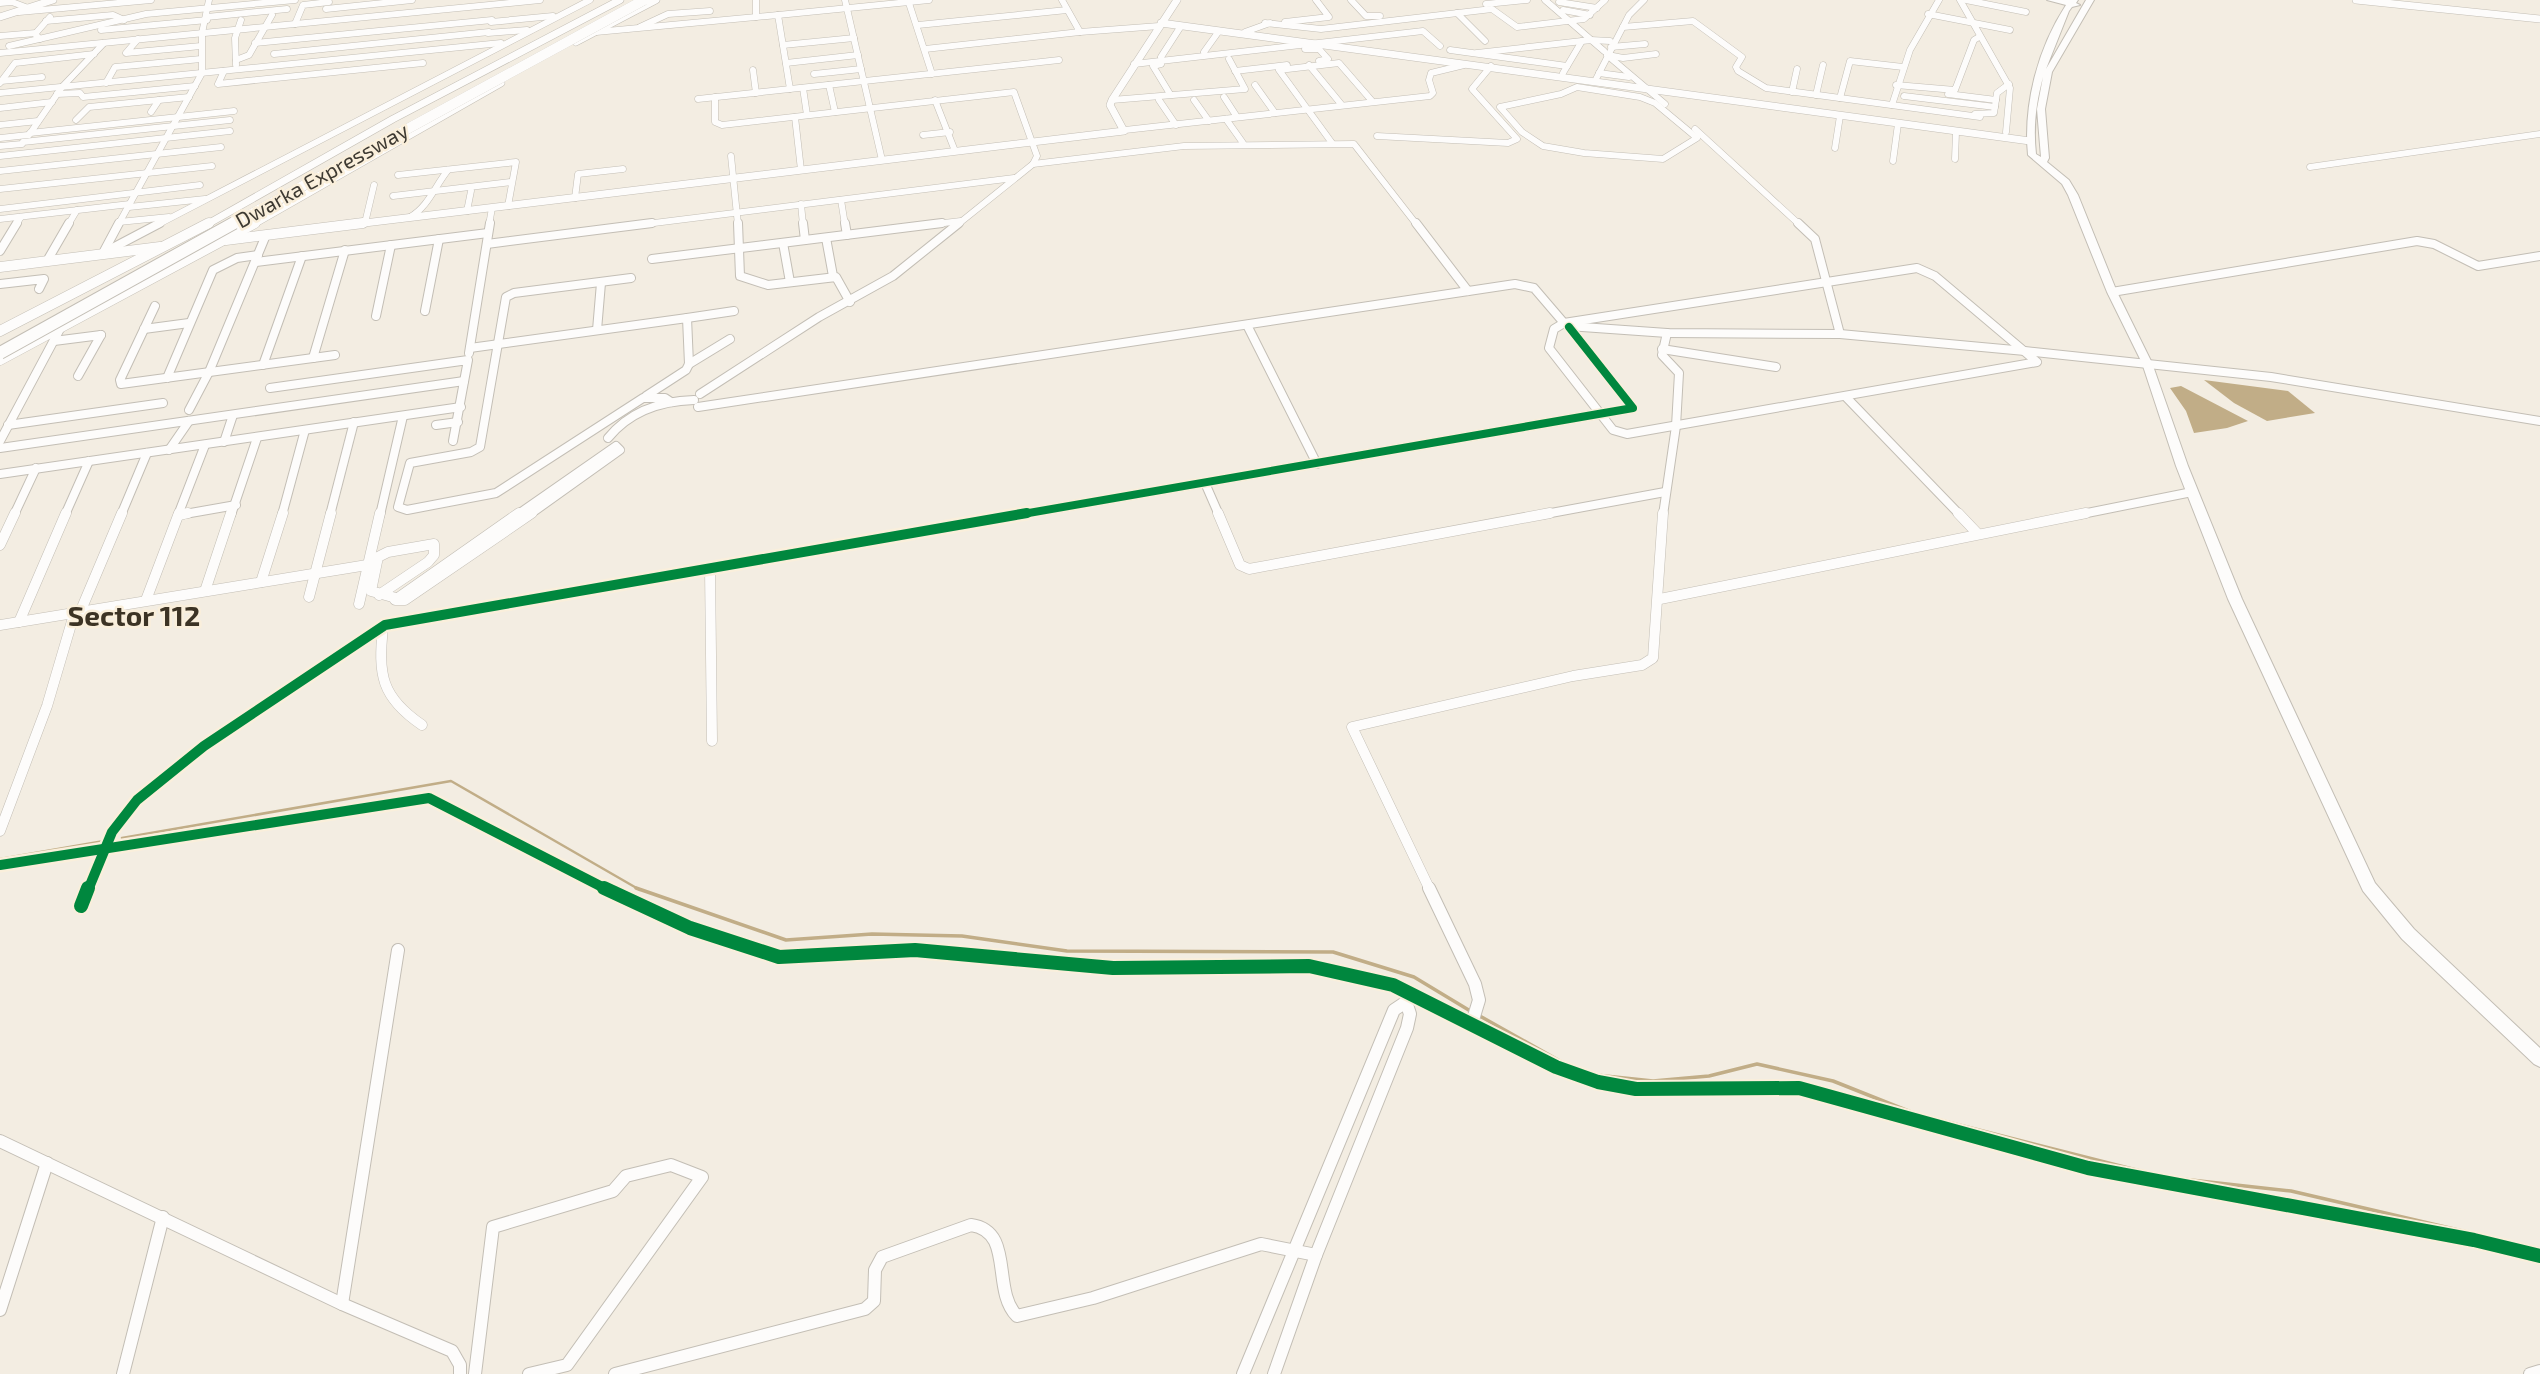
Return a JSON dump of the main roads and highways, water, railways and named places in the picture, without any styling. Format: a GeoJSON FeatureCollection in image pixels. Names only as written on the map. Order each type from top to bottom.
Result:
{"type":"FeatureCollection","features":[{"type":"Feature","properties":{"kind":"highway","name":"Dwarka Expressway"},"geometry":{"type":"LineString","coordinates":[[0,342],[533,50],[631,0]]}},
{"type":"Feature","properties":{"kind":"highway","name":"Dwarka Expressway"},"geometry":{"type":"LineString","coordinates":[[3,353],[542,52],[644,0]]}},
{"type":"Feature","properties":{"kind":"main road"},"geometry":{"type":"LineString","coordinates":[[2042,163],[2045,158],[2042,109],[2048,72],[2087,3],[2051,0]]}},
{"type":"Feature","properties":{"kind":"main road"},"geometry":{"type":"LineString","coordinates":[[2073,1],[2039,72],[2032,94],[2032,155],[2069,186],[2112,292],[2147,363],[2192,492],[2235,599],[2369,887],[2409,934],[2540,1059]]}},
{"type":"Feature","properties":{"kind":"waterway"},"geometry":{"type":"LineString","coordinates":[[122,838],[451,781],[637,888]]}},
{"type":"Feature","properties":{"kind":"waterway"},"geometry":{"type":"LineString","coordinates":[[0,859],[104,841]]}},
{"type":"Feature","properties":{"kind":"waterway"},"geometry":{"type":"LineString","coordinates":[[637,888],[786,940],[872,934],[962,936],[1067,951],[1333,952],[1414,977],[1472,1012]]}},
{"type":"Feature","properties":{"kind":"waterway"},"geometry":{"type":"LineString","coordinates":[[1478,1015],[1567,1065]]}},
{"type":"Feature","properties":{"kind":"waterway"},"geometry":{"type":"LineString","coordinates":[[1596,1075],[1653,1081],[1709,1076],[1757,1064],[1833,1081],[1916,1114],[2156,1175]]}},
{"type":"Feature","properties":{"kind":"waterway"},"geometry":{"type":"LineString","coordinates":[[2173,1178],[2291,1191],[2540,1249]]}},
{"type":"Feature","properties":{"kind":"district","name":"Sector 112"},"geometry":{"type":"Point","coordinates":[134,616]}}]}
